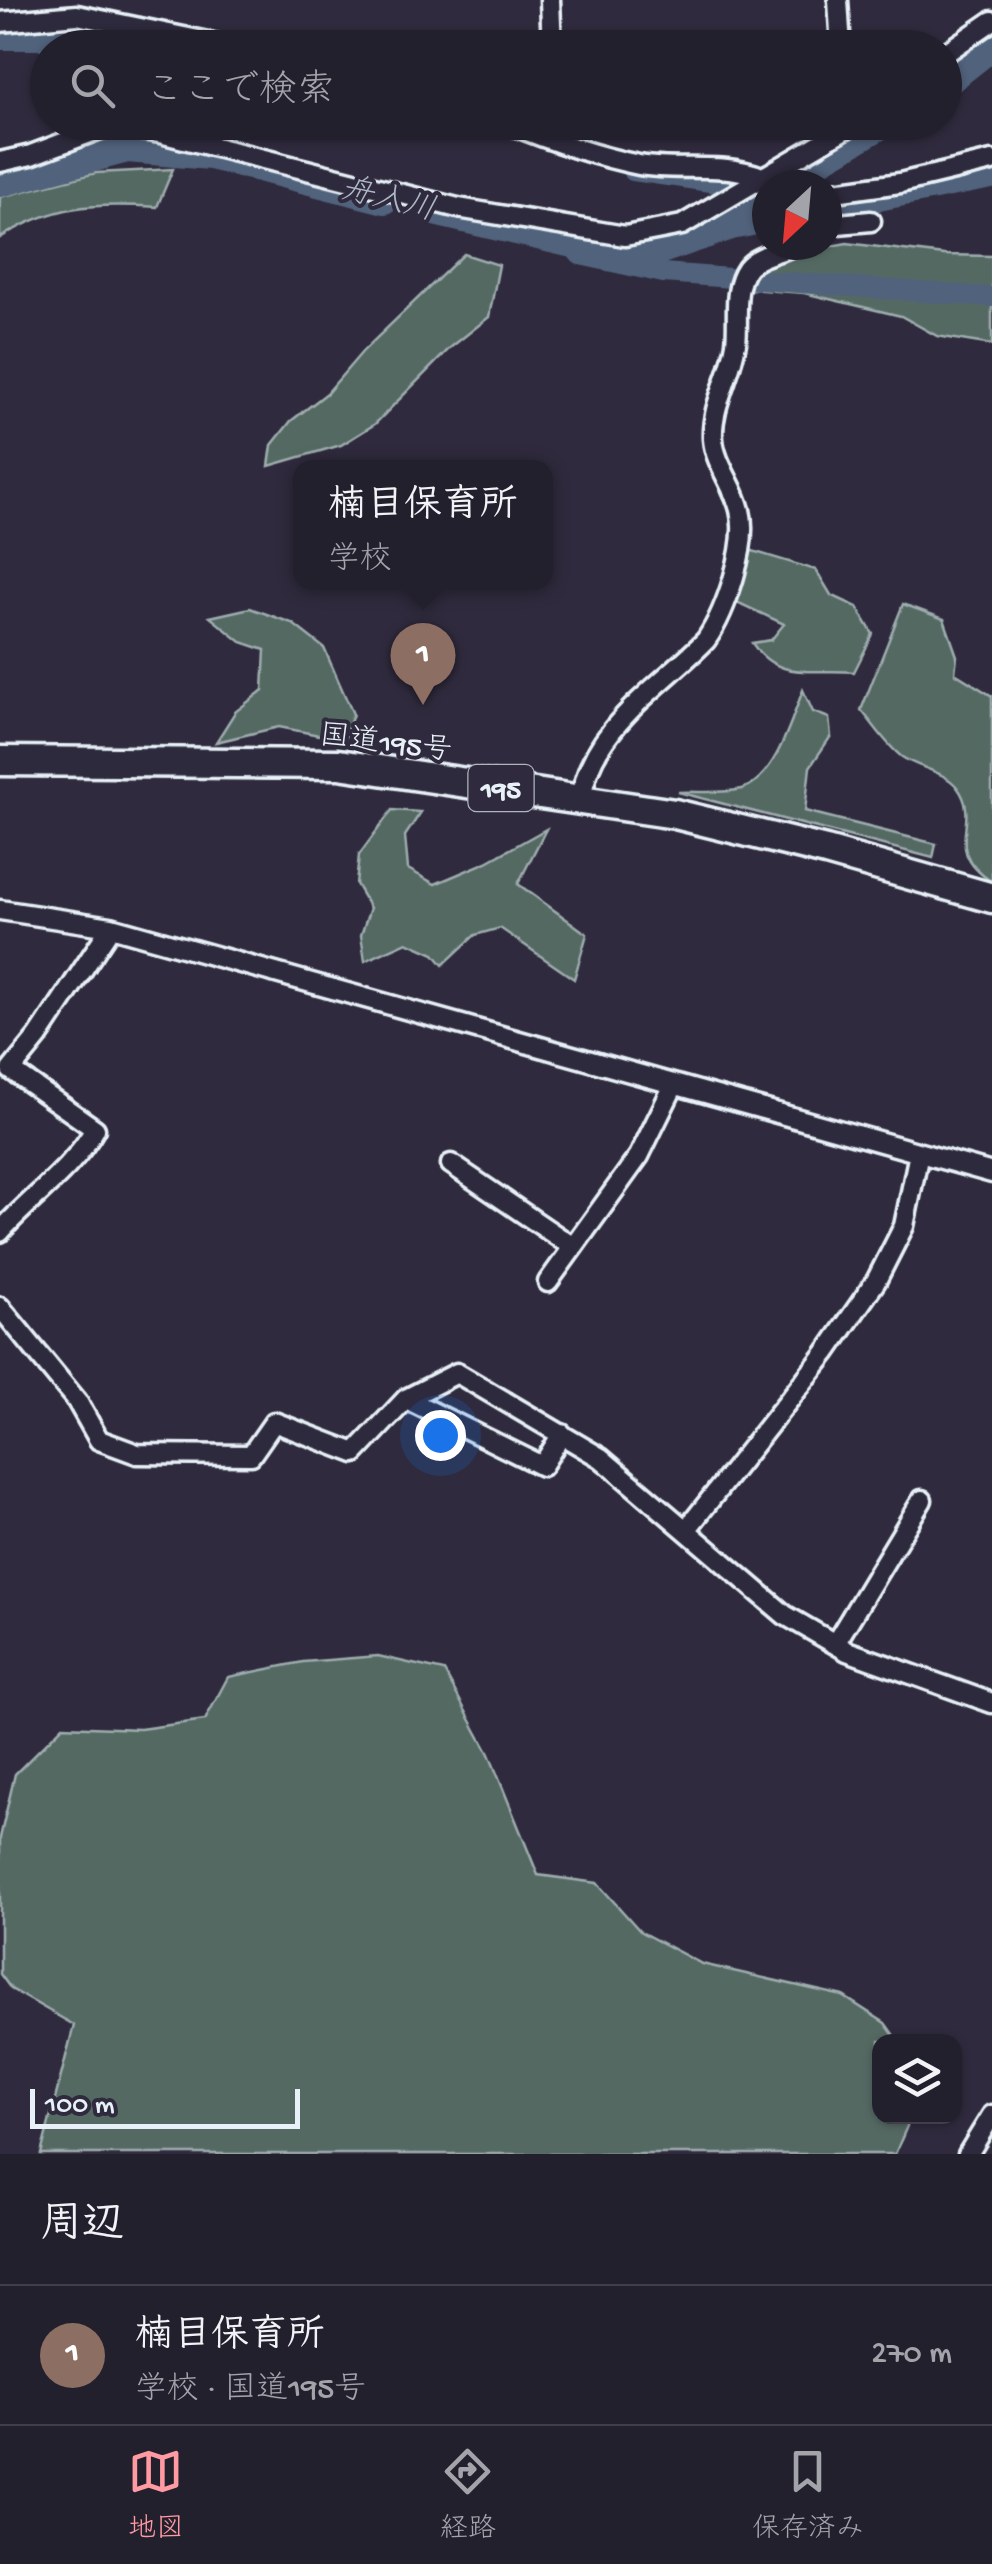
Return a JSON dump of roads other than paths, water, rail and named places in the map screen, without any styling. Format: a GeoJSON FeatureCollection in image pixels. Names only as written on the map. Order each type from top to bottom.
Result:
{"type":"FeatureCollection","features":[{"type":"Feature","properties":{"kind":"highway","name":"国道195号"},"geometry":{"type":"LineString","coordinates":[[0,761],[339,764],[676,814],[992,898]]}},
{"type":"Feature","properties":{"kind":"street"},"geometry":{"type":"LineString","coordinates":[[550,0],[551,30]]}},
{"type":"Feature","properties":{"kind":"street"},"geometry":{"type":"LineString","coordinates":[[838,0],[840,30]]}},
{"type":"Feature","properties":{"kind":"street"},"geometry":{"type":"LineString","coordinates":[[0,22],[78,15],[150,30]]}},
{"type":"Feature","properties":{"kind":"street"},"geometry":{"type":"LineString","coordinates":[[962,42],[992,21]]}},
{"type":"Feature","properties":{"kind":"street"},"geometry":{"type":"LineString","coordinates":[[0,162],[71,140]]}},
{"type":"Feature","properties":{"kind":"street"},"geometry":{"type":"LineString","coordinates":[[188,140],[458,208],[625,236],[682,225],[752,190]]}},
{"type":"Feature","properties":{"kind":"street"},"geometry":{"type":"LineString","coordinates":[[576,140],[640,165],[752,172]]}},
{"type":"Feature","properties":{"kind":"street"},"geometry":{"type":"LineString","coordinates":[[786,170],[828,140]]}},
{"type":"Feature","properties":{"kind":"street"},"geometry":{"type":"LineString","coordinates":[[842,191],[900,183],[992,161]]}},
{"type":"Feature","properties":{"kind":"street"},"geometry":{"type":"LineString","coordinates":[[842,224],[872,221]]}},
{"type":"Feature","properties":{"kind":"street"},"geometry":{"type":"LineString","coordinates":[[581,800],[583,782],[602,743],[706,640],[723,607],[744,531],[740,508],[717,458],[714,418],[734,352],[744,276],[760,260]]}},
{"type":"Feature","properties":{"kind":"street"},"geometry":{"type":"LineString","coordinates":[[0,910],[111,928],[992,1173]]}},
{"type":"Feature","properties":{"kind":"street"},"geometry":{"type":"LineString","coordinates":[[0,1232],[82,1152],[95,1129],[12,1070],[111,928]]}},
{"type":"Feature","properties":{"kind":"street"},"geometry":{"type":"LineString","coordinates":[[548,1282],[639,1156],[674,1084]]}},
{"type":"Feature","properties":{"kind":"street"},"geometry":{"type":"LineString","coordinates":[[687,1529],[826,1353],[876,1281],[904,1226],[920,1153]]}},
{"type":"Feature","properties":{"kind":"street"},"geometry":{"type":"LineString","coordinates":[[450,1164],[573,1247]]}},
{"type":"Feature","properties":{"kind":"street"},"geometry":{"type":"LineString","coordinates":[[0,1306],[77,1401],[100,1440],[137,1454],[251,1455],[274,1422],[355,1453],[406,1399],[457,1373],[601,1458],[785,1616],[835,1644],[992,1702]]}},
{"type":"Feature","properties":{"kind":"street"},"geometry":{"type":"LineString","coordinates":[[406,1399],[542,1466],[562,1434]]}},
{"type":"Feature","properties":{"kind":"street"},"geometry":{"type":"LineString","coordinates":[[835,1644],[922,1500]]}},
{"type":"Feature","properties":{"kind":"street"},"geometry":{"type":"LineString","coordinates":[[968,2154],[992,2115]]}},
{"type":"Feature","properties":{"kind":"waterway"},"geometry":{"type":"LineString","coordinates":[[0,40],[30,40]]}},
{"type":"Feature","properties":{"kind":"waterway","name":"舟入川"},"geometry":{"type":"LineString","coordinates":[[962,68],[992,44]]}},
{"type":"Feature","properties":{"kind":"waterway","name":"舟入川"},"geometry":{"type":"LineString","coordinates":[[800,170],[852,140]]}},
{"type":"Feature","properties":{"kind":"waterway","name":"舟入川"},"geometry":{"type":"LineString","coordinates":[[0,181],[127,147],[211,154],[385,198]]}},
{"type":"Feature","properties":{"kind":"waterway"},"geometry":{"type":"LineString","coordinates":[[633,171],[752,188]]}},
{"type":"Feature","properties":{"kind":"waterway"},"geometry":{"type":"LineString","coordinates":[[842,208],[992,179]]}},
{"type":"Feature","properties":{"kind":"waterway","name":"舟入川"},"geometry":{"type":"LineString","coordinates":[[438,211],[568,241],[592,237],[656,243],[691,234],[752,198]]}},
{"type":"Feature","properties":{"kind":"waterway"},"geometry":{"type":"LineString","coordinates":[[614,250],[656,256],[752,226]]}},
{"type":"Feature","properties":{"kind":"waterway"},"geometry":{"type":"LineString","coordinates":[[568,241],[580,255],[663,273],[992,297]]}},
{"type":"Feature","properties":{"kind":"place","name":"楠目保育所"},"geometry":{"type":"Point","coordinates":[423,705]}}]}
